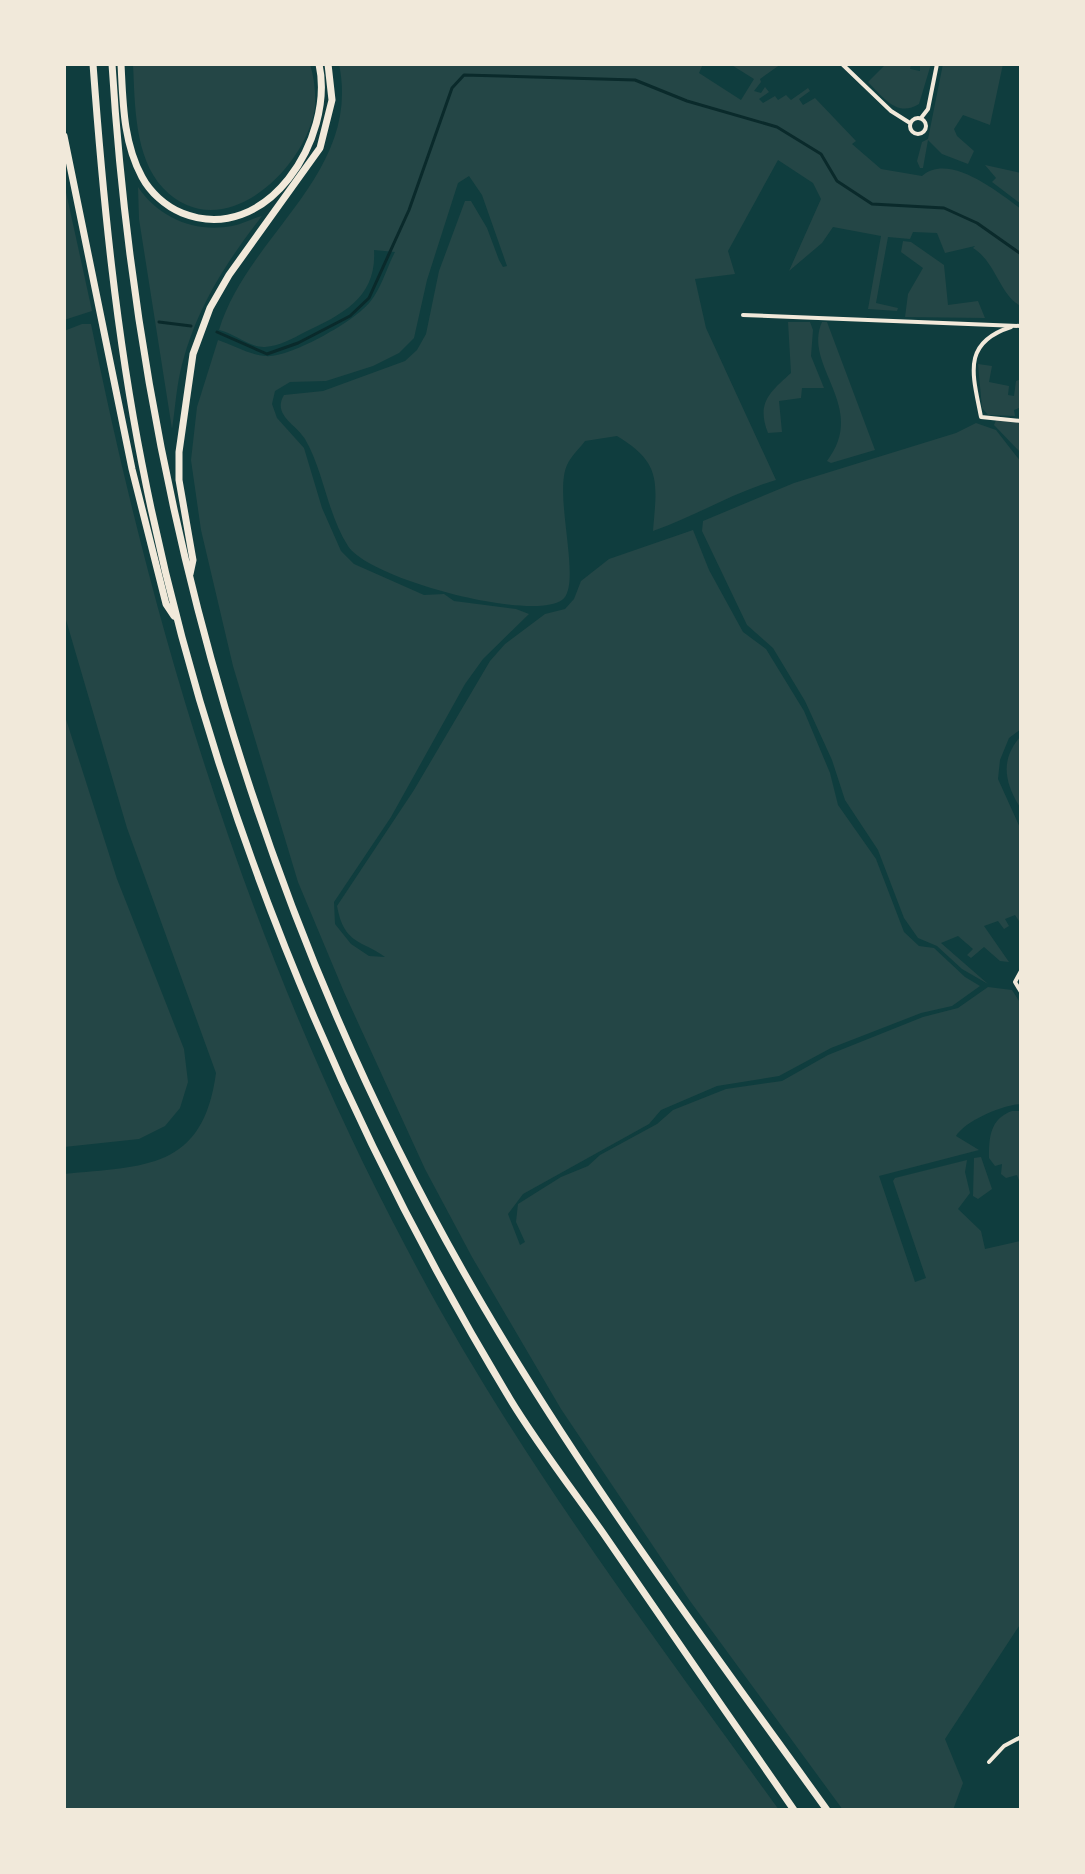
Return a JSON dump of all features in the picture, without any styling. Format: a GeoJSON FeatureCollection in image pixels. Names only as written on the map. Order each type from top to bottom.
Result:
{"type":"FeatureCollection","features":[{"type":"Feature","properties":{"kind":"highway"},"geometry":{"type":"LineString","coordinates":[[93,64],[104,211],[119,336],[142,466],[177,619],[213,746],[293,967],[396,1194],[511,1401],[794,1810]]}},
{"type":"Feature","properties":{"kind":"highway"},"geometry":{"type":"LineString","coordinates":[[112,64],[135,298],[160,447],[189,576],[227,713],[276,865],[315,966],[406,1163],[484,1307],[571,1449],[827,1810]]}},
{"type":"Feature","properties":{"kind":"highway"},"geometry":{"type":"LineString","coordinates":[[121,64],[128,142],[143,179],[157,197],[177,211],[213,219],[256,207],[282,187],[299,166],[321,115],[319,64]]}},
{"type":"Feature","properties":{"kind":"highway"},"geometry":{"type":"LineString","coordinates":[[189,576],[193,560],[179,480],[179,452],[185,386],[193,354],[210,308],[229,275],[320,148],[332,100],[328,64]]}},
{"type":"Feature","properties":{"kind":"highway"},"geometry":{"type":"LineString","coordinates":[[64,136],[132,469],[166,604],[177,619]]}},
{"type":"Feature","properties":{"kind":"street"},"geometry":{"type":"LineString","coordinates":[[842,64],[891,111],[910,123],[912,133],[922,133],[926,123],[921,118]]}},
{"type":"Feature","properties":{"kind":"street"},"geometry":{"type":"LineString","coordinates":[[910,123],[921,118],[928,109],[937,64]]}},
{"type":"Feature","properties":{"kind":"street"},"geometry":{"type":"LineString","coordinates":[[743,315],[1021,326]]}},
{"type":"Feature","properties":{"kind":"street"},"geometry":{"type":"LineString","coordinates":[[1013,326],[986,338],[977,347],[974,373],[981,417],[1021,421]]}},
{"type":"Feature","properties":{"kind":"street"},"geometry":{"type":"LineString","coordinates":[[1021,971],[1015,982],[1021,992]]}},
{"type":"Feature","properties":{"kind":"street"},"geometry":{"type":"LineString","coordinates":[[989,1762],[1004,1746],[1021,1737]]}},
{"type":"Feature","properties":{"kind":"shaded area"},"geometry":{"type":"Polygon","coordinates":[[[133,64],[310,64],[315,107],[308,131],[296,155],[257,194],[234,206],[210,210],[186,205],[163,188],[146,161],[138,129],[133,64]]]}},
{"type":"Feature","properties":{"kind":"shaded area"},"geometry":{"type":"Polygon","coordinates":[[[339,64],[703,64],[699,73],[741,100],[754,79],[730,64],[781,64],[760,79],[754,91],[761,93],[765,87],[769,92],[759,99],[763,103],[775,96],[778,100],[786,95],[791,100],[808,88],[810,91],[799,99],[803,105],[815,98],[856,141],[852,144],[881,169],[922,176],[933,170],[959,171],[987,185],[1021,209],[1021,306],[1008,295],[987,262],[973,248],[975,246],[945,253],[937,233],[913,232],[910,239],[888,237],[876,303],[898,308],[897,311],[868,309],[881,236],[833,227],[822,243],[789,271],[821,199],[813,183],[778,160],[728,251],[735,274],[695,279],[706,328],[776,480],[653,531],[655,487],[649,465],[642,455],[617,436],[585,441],[567,465],[564,479],[570,577],[568,591],[562,600],[545,605],[518,605],[451,594],[362,559],[348,546],[341,533],[305,439],[281,408],[284,395],[323,391],[405,361],[417,350],[426,334],[439,271],[465,201],[471,201],[487,228],[499,260],[503,267],[507,266],[482,195],[469,176],[458,183],[427,280],[414,338],[399,353],[373,366],[326,381],[290,382],[275,391],[272,404],[277,418],[304,448],[322,508],[341,551],[354,564],[424,595],[444,594],[454,601],[516,609],[529,614],[483,659],[465,684],[391,817],[334,902],[335,924],[351,944],[369,956],[385,957],[349,935],[337,906],[414,790],[490,661],[505,644],[545,614],[565,609],[574,599],[581,581],[609,559],[693,530],[709,570],[743,632],[766,649],[804,711],[830,773],[838,805],[876,859],[904,932],[919,946],[934,948],[965,977],[980,986],[952,1006],[921,1013],[831,1048],[779,1076],[717,1086],[661,1110],[649,1124],[523,1194],[508,1214],[520,1245],[525,1242],[516,1222],[518,1204],[561,1177],[588,1166],[600,1155],[657,1124],[673,1110],[726,1089],[782,1081],[828,1055],[923,1017],[958,1008],[988,987],[1012,990],[1021,1004],[1021,1104],[985,1115],[967,1125],[956,1136],[979,1150],[879,1176],[915,1282],[926,1278],[893,1181],[895,1178],[967,1160],[965,1172],[970,1193],[958,1209],[981,1231],[985,1249],[1020,1241],[1021,1237],[1021,1623],[945,1739],[963,1783],[953,1810],[843,1810],[690,1601],[561,1409],[472,1257],[425,1169],[344,992],[298,882],[233,666],[201,530],[191,460],[197,407],[218,340],[265,356],[289,352],[305,345],[351,319],[370,302],[395,252],[374,250],[370,280],[355,302],[290,340],[259,347],[219,330],[233,296],[319,171],[334,138],[342,103],[339,64]]]}},
{"type":"Feature","properties":{"kind":"shaded area"},"geometry":{"type":"Polygon","coordinates":[[[886,64],[911,64],[910,69],[920,71],[920,64],[931,64],[919,104],[904,109],[897,107],[868,82],[886,64]]]}},
{"type":"Feature","properties":{"kind":"shaded area"},"geometry":{"type":"Polygon","coordinates":[[[943,64],[1003,64],[990,125],[963,115],[954,129],[957,136],[974,151],[968,164],[942,154],[928,140],[923,168],[920,168],[917,161],[922,142],[928,139],[943,64]]]}},
{"type":"Feature","properties":{"kind":"shaded area"},"geometry":{"type":"Polygon","coordinates":[[[985,165],[1021,173],[1021,204],[992,182],[996,178],[985,165]]]}},
{"type":"Feature","properties":{"kind":"shaded area"},"geometry":{"type":"Polygon","coordinates":[[[64,183],[92,311],[64,320],[64,183]]]}},
{"type":"Feature","properties":{"kind":"shaded area"},"geometry":{"type":"Polygon","coordinates":[[[138,187],[167,215],[192,225],[218,228],[262,216],[223,271],[193,330],[180,373],[172,429],[139,219],[138,187]]]}},
{"type":"Feature","properties":{"kind":"shaded area"},"geometry":{"type":"Polygon","coordinates":[[[903,241],[911,242],[944,265],[948,305],[978,301],[985,318],[905,317],[908,294],[923,268],[901,252],[903,241]]]}},
{"type":"Feature","properties":{"kind":"shaded area"},"geometry":{"type":"Polygon","coordinates":[[[788,322],[810,322],[813,330],[811,356],[824,388],[802,388],[801,398],[779,401],[782,432],[768,433],[764,406],[777,386],[791,373],[788,322]]]}},
{"type":"Feature","properties":{"kind":"shaded area"},"geometry":{"type":"Polygon","coordinates":[[[822,322],[827,322],[875,450],[831,463],[827,461],[838,441],[841,423],[839,405],[820,355],[818,338],[822,322]]]}},
{"type":"Feature","properties":{"kind":"shaded area"},"geometry":{"type":"Polygon","coordinates":[[[91,324],[146,564],[216,798],[256,914],[352,1139],[447,1323],[536,1466],[779,1810],[64,1810],[64,1174],[144,1164],[166,1157],[184,1145],[198,1129],[209,1105],[216,1073],[127,828],[64,613],[64,331],[91,324]]]}},
{"type":"Feature","properties":{"kind":"shaded area"},"geometry":{"type":"Polygon","coordinates":[[[978,364],[992,366],[989,382],[1009,386],[1008,395],[1014,396],[1016,381],[1021,379],[1021,417],[1019,408],[1014,410],[1015,416],[988,415],[982,408],[978,364]]]}},
{"type":"Feature","properties":{"kind":"shaded area"},"geometry":{"type":"Polygon","coordinates":[[[1003,417],[1021,424],[1021,453],[994,425],[996,420],[1003,417]]]}},
{"type":"Feature","properties":{"kind":"shaded area"},"geometry":{"type":"Polygon","coordinates":[[[976,423],[996,430],[1021,462],[1021,729],[1009,738],[1000,760],[998,779],[1021,830],[1021,924],[1015,915],[1005,919],[1009,926],[1004,929],[998,921],[984,926],[1009,962],[1000,961],[984,947],[971,958],[967,955],[973,949],[958,936],[941,943],[988,984],[962,969],[937,946],[918,938],[904,918],[878,850],[845,800],[832,760],[805,701],[773,648],[747,625],[702,531],[703,521],[794,483],[956,433],[976,423]]]}},
{"type":"Feature","properties":{"kind":"shaded area"},"geometry":{"type":"Polygon","coordinates":[[[64,713],[117,879],[184,1049],[188,1082],[180,1108],[165,1126],[139,1139],[64,1147],[64,713]]]}},
{"type":"Feature","properties":{"kind":"shaded area"},"geometry":{"type":"Polygon","coordinates":[[[1021,736],[1021,809],[1008,781],[1007,763],[1021,736]]]}},
{"type":"Feature","properties":{"kind":"shaded area"},"geometry":{"type":"Polygon","coordinates":[[[1012,1111],[1021,1111],[1021,1186],[1017,1175],[1006,1178],[1001,1174],[1002,1164],[995,1166],[989,1158],[990,1136],[995,1124],[1012,1111]]]}},
{"type":"Feature","properties":{"kind":"shaded area"},"geometry":{"type":"Polygon","coordinates":[[[981,1157],[992,1189],[978,1199],[973,1196],[974,1158],[981,1157]]]}},
{"type":"Feature","properties":{"kind":"waterway"},"geometry":{"type":"LineString","coordinates":[[217,332],[267,354],[298,343],[350,316],[369,298],[409,210],[452,88],[464,75],[635,80],[687,101],[777,127],[821,154],[837,181],[872,204],[944,208],[977,223],[1021,254]]}},
{"type":"Feature","properties":{"kind":"waterway"},"geometry":{"type":"LineString","coordinates":[[159,322],[191,326]]}}]}
